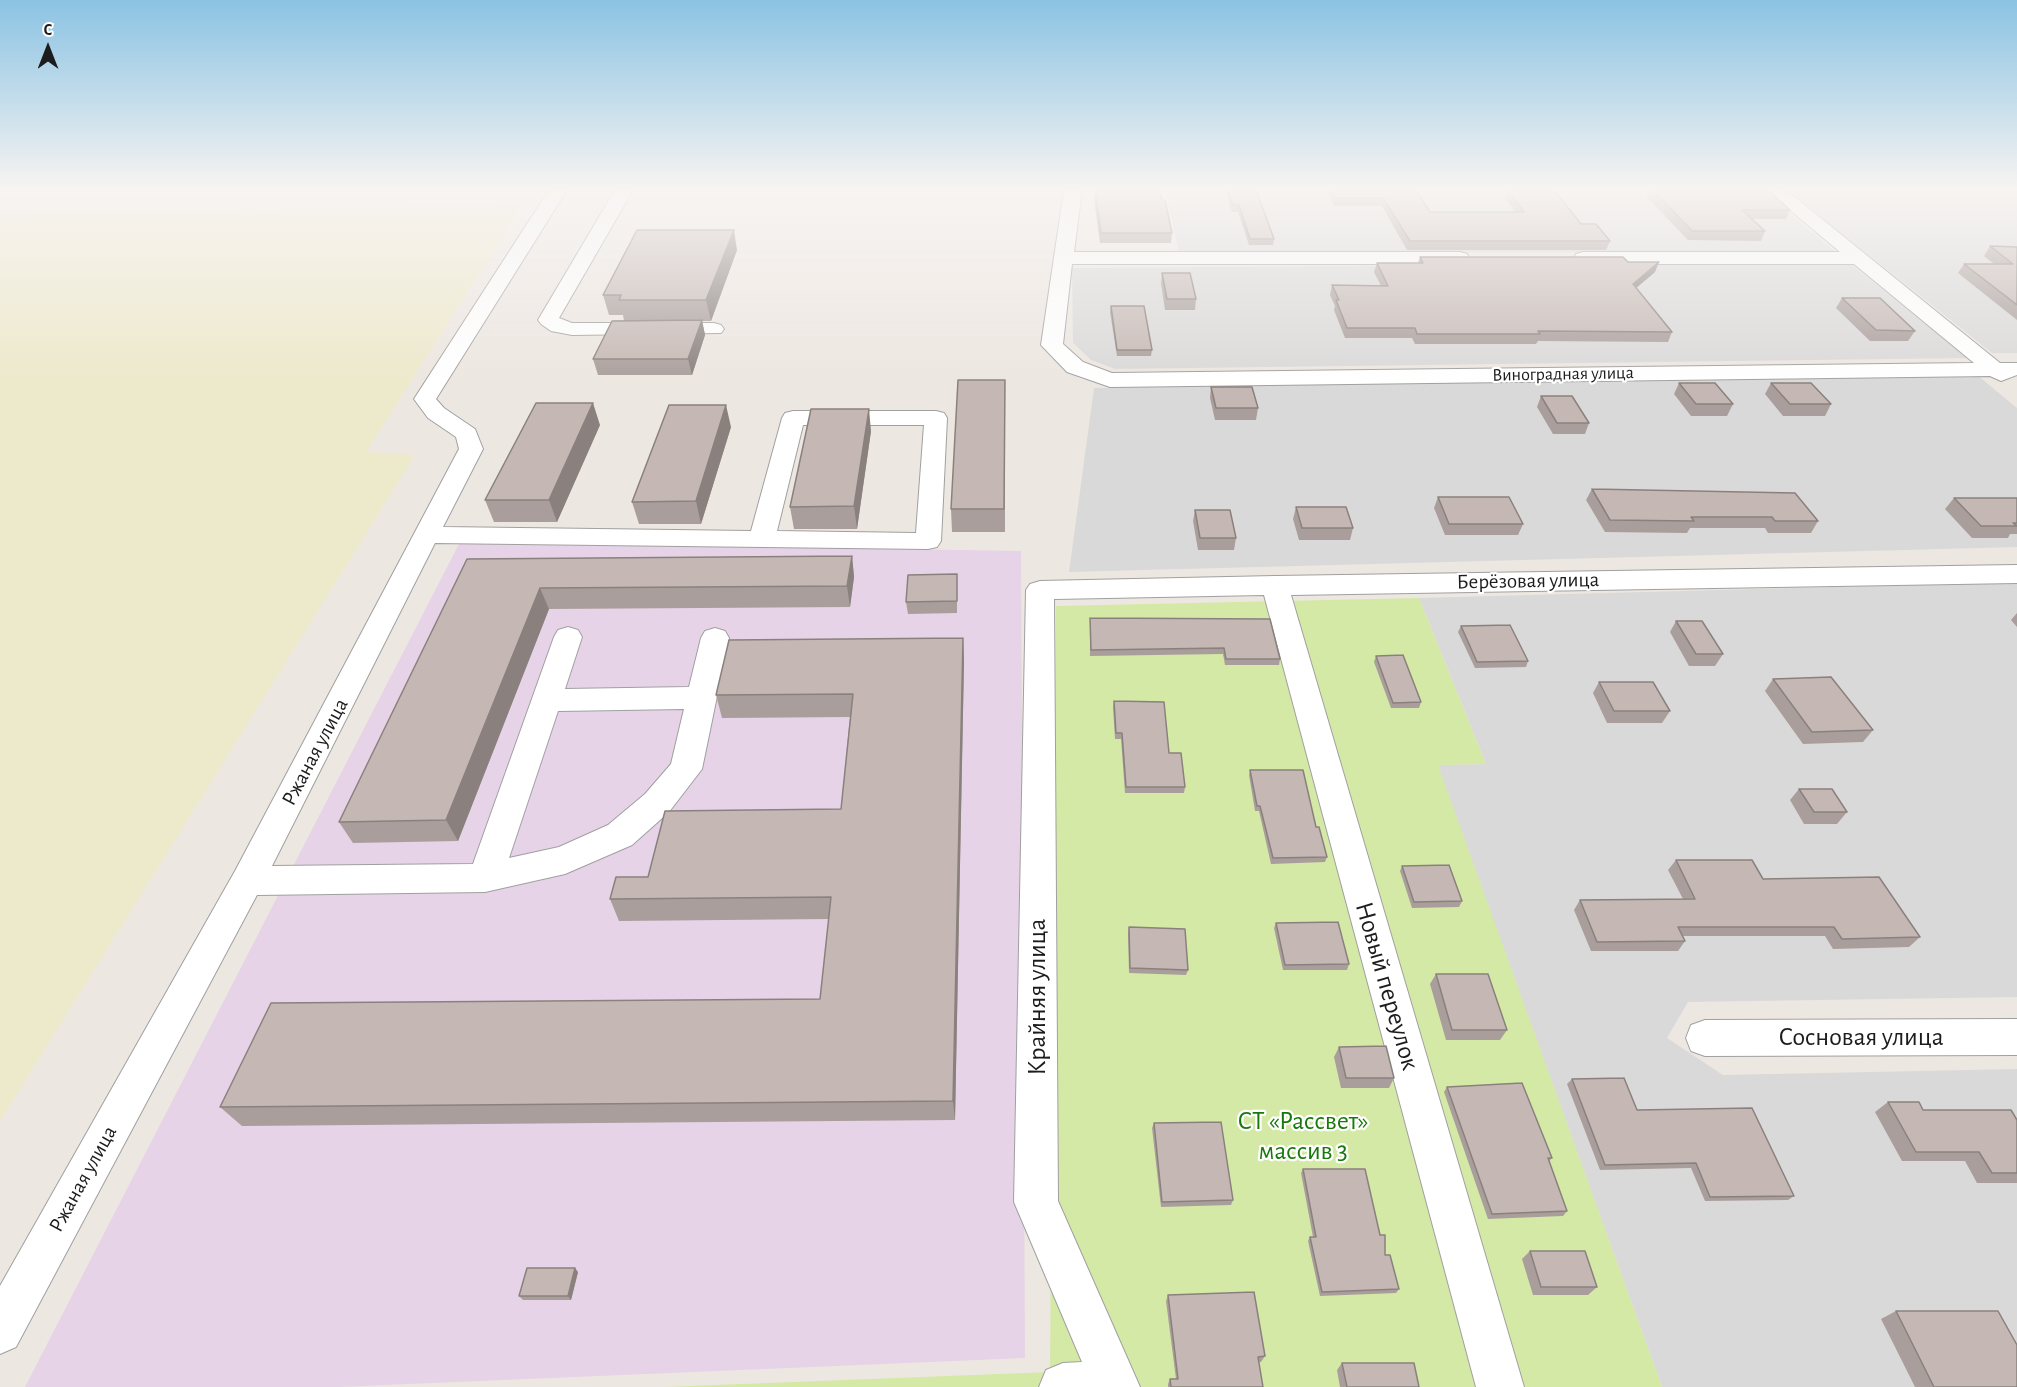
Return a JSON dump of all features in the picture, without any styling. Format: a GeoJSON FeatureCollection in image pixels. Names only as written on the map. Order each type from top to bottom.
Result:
{"type":"FeatureCollection","features":[{"type":"Feature","properties":{"kind":"street","name":"Ржаная улица"},"geometry":{"type":"LineString","coordinates":[[0,1331],[248,881],[471,449],[467,434],[436,413],[425,399],[517,255]]}},
{"type":"Feature","properties":{"kind":"street"},"geometry":{"type":"LineString","coordinates":[[586,255],[548,320],[558,327],[714,329]]}},
{"type":"Feature","properties":{"kind":"street"},"geometry":{"type":"LineString","coordinates":[[1064,255],[1064,258],[1479,258]]}},
{"type":"Feature","properties":{"kind":"street"},"geometry":{"type":"LineString","coordinates":[[1855,255],[2006,369],[2017,387]]}},
{"type":"Feature","properties":{"kind":"street","name":"Виноградная улица"},"geometry":{"type":"LineString","coordinates":[[1064,258],[1052,345],[1075,367],[1110,380],[2006,369]]}},
{"type":"Feature","properties":{"kind":"street"},"geometry":{"type":"LineString","coordinates":[[1562,258],[1859,258]]}},
{"type":"Feature","properties":{"kind":"street"},"geometry":{"type":"LineString","coordinates":[[428,535],[928,541],[936,418],[793,418],[762,538]]}},
{"type":"Feature","properties":{"kind":"street","name":"Берёзовая улица"},"geometry":{"type":"LineString","coordinates":[[1040,590],[2017,574]]}},
{"type":"Feature","properties":{"kind":"street","name":"Новый переулок"},"geometry":{"type":"LineString","coordinates":[[1275,585],[1500,1387]]}},
{"type":"Feature","properties":{"kind":"street","name":"Крайняя улица"},"geometry":{"type":"LineString","coordinates":[[1040,590],[1036,1202],[1116,1385]]}},
{"type":"Feature","properties":{"kind":"street"},"geometry":{"type":"LineString","coordinates":[[486,878],[568,638]]}},
{"type":"Feature","properties":{"kind":"street"},"geometry":{"type":"LineString","coordinates":[[248,881],[486,878],[565,860],[620,835],[657,803],[686,769],[715,638]]}},
{"type":"Feature","properties":{"kind":"street"},"geometry":{"type":"LineString","coordinates":[[548,700],[702,698]]}},
{"type":"Feature","properties":{"kind":"street","name":"Сосновая улица"},"geometry":{"type":"LineString","coordinates":[[1705,1038],[2017,1037]]}},
{"type":"Feature","properties":{"kind":"street"},"geometry":{"type":"LineString","coordinates":[[1063,1387],[1116,1385]]}},
{"type":"Feature","properties":{"kind":"shaded area"},"geometry":{"type":"Polygon","coordinates":[[[0,255],[491,255],[366,452],[415,455],[0,1121],[0,255]]]}},
{"type":"Feature","properties":{"kind":"shaded area"},"geometry":{"type":"Polygon","coordinates":[[[1868,255],[2017,255],[2017,353],[1992,353],[1868,255]]]}},
{"type":"Feature","properties":{"kind":"shaded area"},"geometry":{"type":"Polygon","coordinates":[[[1849,262],[1967,358],[1115,369],[1091,360],[1073,343],[1072,268],[1849,262]]]}},
{"type":"Feature","properties":{"kind":"shaded area"},"geometry":{"type":"Polygon","coordinates":[[[1977,375],[2017,408],[2017,547],[1069,572],[1094,388],[1977,375]]]}},
{"type":"Feature","properties":{"kind":"shaded area"},"geometry":{"type":"Polygon","coordinates":[[[460,542],[1021,551],[1025,1358],[338,1387],[25,1387],[460,542]]]}},
{"type":"Feature","properties":{"kind":"shaded area"},"geometry":{"type":"Polygon","coordinates":[[[2017,582],[2017,997],[1688,1002],[1667,1038],[1723,1075],[2017,1069],[2017,1387],[1662,1387],[1437,765],[1486,764],[1419,598],[2017,582]]]}},
{"type":"Feature","properties":{"kind":"green space","name":"СТ «Рассвет» массив 3"},"geometry":{"type":"Polygon","coordinates":[[[1419,598],[1486,764],[1438,765],[1662,1387],[665,1387],[1050,1372],[1056,606],[1419,598]]]}},
{"type":"Feature","properties":{"kind":"building"},"geometry":{"type":"Polygon","coordinates":[[[624,255],[724,255],[706,300],[619,300],[621,295],[603,295],[624,255]]]}},
{"type":"Feature","properties":{"kind":"building"},"geometry":{"type":"Polygon","coordinates":[[[2001,255],[2017,255],[2017,305],[1964,264],[2013,264],[2001,255]]]}},
{"type":"Feature","properties":{"kind":"building"},"geometry":{"type":"Polygon","coordinates":[[[1420,257],[1623,257],[1628,262],[1659,262],[1633,284],[1672,332],[1538,331],[1540,334],[1417,334],[1415,328],[1347,328],[1332,285],[1388,286],[1377,263],[1423,263],[1420,257]]]}},
{"type":"Feature","properties":{"kind":"building"},"geometry":{"type":"Polygon","coordinates":[[[1162,273],[1190,273],[1196,299],[1167,299],[1162,273]]]}},
{"type":"Feature","properties":{"kind":"building"},"geometry":{"type":"Polygon","coordinates":[[[1842,298],[1880,298],[1915,331],[1876,330],[1842,298]]]}},
{"type":"Feature","properties":{"kind":"building"},"geometry":{"type":"Polygon","coordinates":[[[1111,306],[1144,306],[1152,350],[1117,350],[1111,306]]]}},
{"type":"Feature","properties":{"kind":"building"},"geometry":{"type":"Polygon","coordinates":[[[702,320],[688,359],[593,359],[612,321],[702,320]]]}},
{"type":"Feature","properties":{"kind":"building"},"geometry":{"type":"Polygon","coordinates":[[[958,380],[1005,380],[1004,509],[951,509],[958,380]]]}},
{"type":"Feature","properties":{"kind":"building"},"geometry":{"type":"Polygon","coordinates":[[[1679,383],[1715,383],[1733,404],[1696,404],[1679,383]]]}},
{"type":"Feature","properties":{"kind":"building"},"geometry":{"type":"Polygon","coordinates":[[[1771,383],[1811,383],[1831,404],[1790,404],[1771,383]]]}},
{"type":"Feature","properties":{"kind":"building"},"geometry":{"type":"Polygon","coordinates":[[[1211,387],[1252,387],[1258,408],[1216,408],[1211,387]]]}},
{"type":"Feature","properties":{"kind":"building"},"geometry":{"type":"Polygon","coordinates":[[[1541,396],[1572,396],[1589,423],[1557,423],[1541,396]]]}},
{"type":"Feature","properties":{"kind":"building"},"geometry":{"type":"Polygon","coordinates":[[[536,403],[593,403],[549,500],[485,500],[536,403]]]}},
{"type":"Feature","properties":{"kind":"building"},"geometry":{"type":"Polygon","coordinates":[[[669,405],[726,405],[696,501],[632,502],[669,405]]]}},
{"type":"Feature","properties":{"kind":"building"},"geometry":{"type":"Polygon","coordinates":[[[811,409],[869,409],[854,506],[790,507],[811,409]]]}},
{"type":"Feature","properties":{"kind":"building"},"geometry":{"type":"Polygon","coordinates":[[[1592,489],[1795,493],[1818,521],[1775,521],[1772,517],[1691,517],[1694,521],[1610,520],[1592,489]]]}},
{"type":"Feature","properties":{"kind":"building"},"geometry":{"type":"Polygon","coordinates":[[[1438,497],[1509,497],[1523,524],[1449,524],[1438,497]]]}},
{"type":"Feature","properties":{"kind":"building"},"geometry":{"type":"Polygon","coordinates":[[[1954,498],[2017,498],[2017,523],[2013,523],[2017,526],[1981,526],[1954,498]]]}},
{"type":"Feature","properties":{"kind":"building"},"geometry":{"type":"Polygon","coordinates":[[[1296,507],[1346,507],[1353,528],[1302,528],[1296,507]]]}},
{"type":"Feature","properties":{"kind":"building"},"geometry":{"type":"Polygon","coordinates":[[[1195,510],[1230,510],[1236,538],[1200,538],[1195,510]]]}},
{"type":"Feature","properties":{"kind":"building"},"geometry":{"type":"Polygon","coordinates":[[[852,556],[847,586],[540,588],[446,820],[339,822],[467,559],[852,556]]]}},
{"type":"Feature","properties":{"kind":"building"},"geometry":{"type":"Polygon","coordinates":[[[957,574],[957,601],[906,602],[908,575],[957,574]]]}},
{"type":"Feature","properties":{"kind":"building"},"geometry":{"type":"Polygon","coordinates":[[[1090,618],[1270,619],[1280,659],[1226,659],[1224,648],[1091,650],[1090,618]]]}},
{"type":"Feature","properties":{"kind":"building"},"geometry":{"type":"Polygon","coordinates":[[[1676,621],[1702,621],[1723,654],[1696,654],[1676,621]]]}},
{"type":"Feature","properties":{"kind":"building"},"geometry":{"type":"Polygon","coordinates":[[[1510,625],[1528,661],[1477,662],[1461,626],[1510,625]]]}},
{"type":"Feature","properties":{"kind":"building"},"geometry":{"type":"Polygon","coordinates":[[[963,638],[953,1101],[220,1107],[271,1003],[820,999],[831,897],[610,899],[616,877],[648,877],[665,811],[841,809],[853,694],[716,695],[729,640],[963,638]]]}},
{"type":"Feature","properties":{"kind":"building"},"geometry":{"type":"Polygon","coordinates":[[[1403,655],[1421,702],[1393,703],[1376,656],[1403,655]]]}},
{"type":"Feature","properties":{"kind":"building"},"geometry":{"type":"Polygon","coordinates":[[[1831,677],[1873,730],[1812,732],[1773,679],[1831,677]]]}},
{"type":"Feature","properties":{"kind":"building"},"geometry":{"type":"Polygon","coordinates":[[[1599,682],[1653,682],[1670,711],[1614,711],[1599,682]]]}},
{"type":"Feature","properties":{"kind":"building"},"geometry":{"type":"Polygon","coordinates":[[[1114,701],[1164,702],[1169,753],[1181,753],[1185,787],[1126,787],[1122,733],[1116,733],[1114,701]]]}},
{"type":"Feature","properties":{"kind":"building"},"geometry":{"type":"Polygon","coordinates":[[[1250,770],[1303,770],[1316,827],[1319,827],[1327,857],[1273,858],[1260,806],[1257,806],[1250,770]]]}},
{"type":"Feature","properties":{"kind":"building"},"geometry":{"type":"Polygon","coordinates":[[[1799,789],[1832,789],[1847,812],[1814,812],[1799,789]]]}},
{"type":"Feature","properties":{"kind":"building"},"geometry":{"type":"Polygon","coordinates":[[[1676,860],[1752,860],[1763,879],[1879,877],[1920,937],[1842,939],[1834,927],[1678,927],[1685,941],[1597,942],[1580,900],[1695,899],[1676,860]]]}},
{"type":"Feature","properties":{"kind":"building"},"geometry":{"type":"Polygon","coordinates":[[[1449,865],[1462,901],[1414,902],[1402,866],[1449,865]]]}},
{"type":"Feature","properties":{"kind":"building"},"geometry":{"type":"Polygon","coordinates":[[[1338,922],[1349,964],[1285,965],[1276,923],[1338,922]]]}},
{"type":"Feature","properties":{"kind":"building"},"geometry":{"type":"Polygon","coordinates":[[[1129,927],[1185,929],[1188,970],[1130,968],[1129,927]]]}},
{"type":"Feature","properties":{"kind":"building"},"geometry":{"type":"Polygon","coordinates":[[[1436,974],[1488,974],[1507,1030],[1452,1030],[1436,974]]]}},
{"type":"Feature","properties":{"kind":"building"},"geometry":{"type":"Polygon","coordinates":[[[1386,1046],[1394,1078],[1346,1078],[1339,1047],[1386,1046]]]}},
{"type":"Feature","properties":{"kind":"building"},"geometry":{"type":"Polygon","coordinates":[[[1624,1078],[1637,1110],[1752,1108],[1794,1196],[1710,1197],[1696,1163],[1605,1165],[1572,1079],[1624,1078]]]}},
{"type":"Feature","properties":{"kind":"building"},"geometry":{"type":"Polygon","coordinates":[[[1522,1083],[1552,1158],[1548,1158],[1567,1211],[1492,1214],[1447,1087],[1522,1083]]]}},
{"type":"Feature","properties":{"kind":"building"},"geometry":{"type":"Polygon","coordinates":[[[1888,1102],[1919,1102],[1923,1110],[2011,1110],[2017,1120],[2017,1173],[1992,1173],[1979,1152],[1916,1152],[1888,1102]]]}},
{"type":"Feature","properties":{"kind":"building"},"geometry":{"type":"Polygon","coordinates":[[[1221,1122],[1233,1200],[1162,1202],[1154,1123],[1221,1122]]]}},
{"type":"Feature","properties":{"kind":"building"},"geometry":{"type":"Polygon","coordinates":[[[1303,1169],[1365,1169],[1380,1235],[1385,1235],[1385,1255],[1390,1255],[1399,1289],[1322,1292],[1310,1237],[1316,1237],[1303,1169]]]}},
{"type":"Feature","properties":{"kind":"building"},"geometry":{"type":"Polygon","coordinates":[[[1530,1251],[1585,1251],[1597,1287],[1541,1287],[1530,1251]]]}},
{"type":"Feature","properties":{"kind":"building"},"geometry":{"type":"Polygon","coordinates":[[[527,1268],[575,1268],[568,1296],[519,1296],[527,1268]]]}},
{"type":"Feature","properties":{"kind":"building"},"geometry":{"type":"Polygon","coordinates":[[[1254,1292],[1265,1356],[1258,1357],[1263,1387],[1171,1387],[1170,1379],[1178,1379],[1168,1295],[1254,1292]]]}},
{"type":"Feature","properties":{"kind":"building"},"geometry":{"type":"Polygon","coordinates":[[[1896,1311],[1998,1311],[2017,1345],[2017,1387],[1934,1387],[1896,1311]]]}},
{"type":"Feature","properties":{"kind":"building"},"geometry":{"type":"Polygon","coordinates":[[[1342,1363],[1414,1363],[1419,1387],[1347,1387],[1342,1363]]]}}]}
